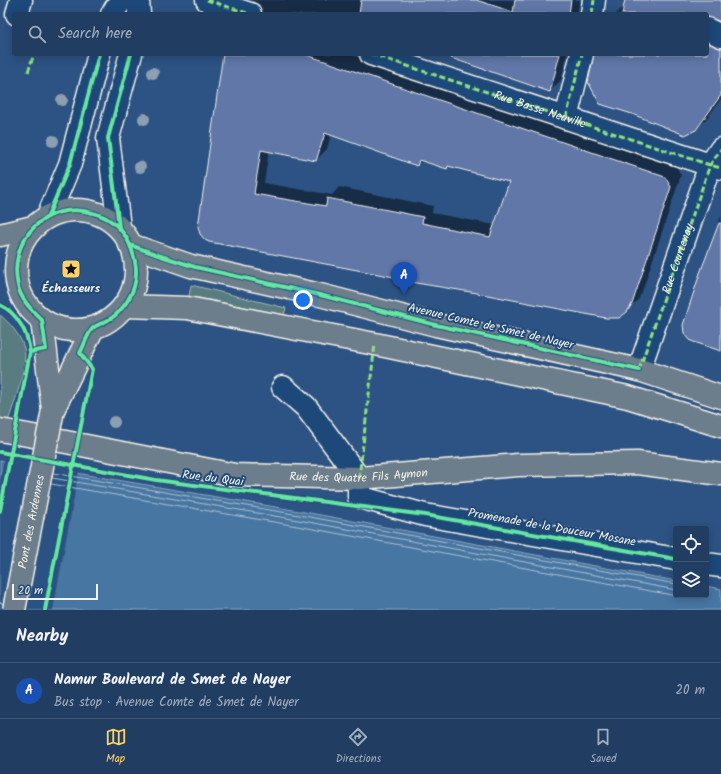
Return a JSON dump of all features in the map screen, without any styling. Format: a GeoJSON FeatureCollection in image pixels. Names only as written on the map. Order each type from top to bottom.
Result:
{"type":"FeatureCollection","features":[{"type":"Feature","properties":{"kind":"main road"},"geometry":{"type":"LineString","coordinates":[[0,234],[40,221],[66,210],[85,210],[103,216],[125,236],[136,265],[134,287],[124,306],[110,320],[92,328],[66,329],[42,320],[31,311],[23,299],[9,285],[21,244],[40,221]]}},
{"type":"Feature","properties":{"kind":"main road","name":"Avenue Comte de Smet de Nayer"},"geometry":{"type":"LineString","coordinates":[[125,236],[158,255],[195,267],[320,295],[436,325],[639,370],[721,397]]}},
{"type":"Feature","properties":{"kind":"main road"},"geometry":{"type":"LineString","coordinates":[[124,306],[187,308],[367,343],[628,397],[721,426]]}},
{"type":"Feature","properties":{"kind":"main road"},"geometry":{"type":"LineString","coordinates":[[42,320],[53,410]]}},
{"type":"Feature","properties":{"kind":"main road"},"geometry":{"type":"LineString","coordinates":[[53,410],[92,328]]}},
{"type":"Feature","properties":{"kind":"main road","name":"Pont des Ardennes"},"geometry":{"type":"LineString","coordinates":[[14,610],[53,410]]}},
{"type":"Feature","properties":{"kind":"main road","name":"Rue des Quatre Fils Aymon"},"geometry":{"type":"LineString","coordinates":[[0,430],[235,475],[359,478],[518,465],[638,463],[721,474]]}},
{"type":"Feature","properties":{"kind":"street"},"geometry":{"type":"LineString","coordinates":[[18,12],[21,0]]}},
{"type":"Feature","properties":{"kind":"street"},"geometry":{"type":"LineString","coordinates":[[113,12],[120,0]]}},
{"type":"Feature","properties":{"kind":"street"},"geometry":{"type":"LineString","coordinates":[[138,0],[140,12]]}},
{"type":"Feature","properties":{"kind":"street"},"geometry":{"type":"LineString","coordinates":[[207,0],[244,12]]}},
{"type":"Feature","properties":{"kind":"street"},"geometry":{"type":"LineString","coordinates":[[592,12],[594,0]]}},
{"type":"Feature","properties":{"kind":"street"},"geometry":{"type":"LineString","coordinates":[[709,30],[721,36]]}},
{"type":"Feature","properties":{"kind":"street"},"geometry":{"type":"LineString","coordinates":[[40,221],[70,164],[98,56]]}},
{"type":"Feature","properties":{"kind":"street"},"geometry":{"type":"LineString","coordinates":[[125,236],[108,138],[130,56]]}},
{"type":"Feature","properties":{"kind":"street","name":"Rue Basse Neuville"},"geometry":{"type":"LineString","coordinates":[[377,56],[566,118],[717,161]]}},
{"type":"Feature","properties":{"kind":"street"},"geometry":{"type":"LineString","coordinates":[[566,118],[582,56]]}},
{"type":"Feature","properties":{"kind":"street","name":"Rue Courtenay"},"geometry":{"type":"LineString","coordinates":[[639,370],[717,161]]}},
{"type":"Feature","properties":{"kind":"street"},"geometry":{"type":"LineString","coordinates":[[283,387],[306,408],[359,478]]}},
{"type":"Feature","properties":{"kind":"street","name":"Promenade de la Douceur Mosane"},"geometry":{"type":"LineString","coordinates":[[359,478],[359,498],[425,515],[673,558]]}},
{"type":"Feature","properties":{"kind":"street"},"geometry":{"type":"LineString","coordinates":[[709,564],[721,566]]}},
{"type":"Feature","properties":{"kind":"green space"},"geometry":{"type":"Polygon","coordinates":[[[191,285],[286,308],[284,315],[189,296],[191,285]]]}},
{"type":"Feature","properties":{"kind":"green space"},"geometry":{"type":"Polygon","coordinates":[[[0,315],[11,325],[17,334],[24,348],[25,356],[22,376],[6,427],[0,425],[0,315]]]}},
{"type":"Feature","properties":{"kind":"water"},"geometry":{"type":"Polygon","coordinates":[[[0,460],[299,511],[673,580],[673,598],[709,598],[709,587],[721,589],[721,610],[0,610],[0,460]]]}},
{"type":"Feature","properties":{"kind":"pier"},"geometry":{"type":"Polygon","coordinates":[[[4,459],[79,471],[53,610],[0,610],[0,480],[4,459]]]}},
{"type":"Feature","properties":{"kind":"building"},"geometry":{"type":"Polygon","coordinates":[[[361,0],[476,0],[513,12],[359,12],[361,0]]]}},
{"type":"Feature","properties":{"kind":"building"},"geometry":{"type":"Polygon","coordinates":[[[515,0],[571,0],[569,12],[513,12],[515,0]]]}},
{"type":"Feature","properties":{"kind":"building"},"geometry":{"type":"Polygon","coordinates":[[[625,0],[721,0],[721,22],[709,18],[709,12],[622,12],[625,0]]]}},
{"type":"Feature","properties":{"kind":"building"},"geometry":{"type":"Polygon","coordinates":[[[709,44],[721,48],[721,95],[696,130],[685,135],[632,114],[600,104],[588,82],[594,56],[709,56],[709,44]]]}},
{"type":"Feature","properties":{"kind":"building"},"geometry":{"type":"Polygon","coordinates":[[[223,56],[310,56],[665,177],[671,187],[632,304],[627,312],[619,318],[606,318],[477,293],[410,282],[410,280],[209,242],[200,234],[198,227],[223,56]],[[325,133],[316,161],[261,150],[254,194],[326,206],[327,198],[423,217],[422,223],[490,237],[509,182],[448,166],[447,169],[419,160],[417,166],[325,133]]]}},
{"type":"Feature","properties":{"kind":"building"},"geometry":{"type":"Polygon","coordinates":[[[451,56],[559,56],[550,92],[451,58],[451,56]]]}},
{"type":"Feature","properties":{"kind":"building"},"geometry":{"type":"Polygon","coordinates":[[[719,223],[721,223],[721,351],[691,341],[684,333],[683,325],[700,273],[719,223]]]}},
{"type":"Feature","properties":{"kind":"ferry route"},"geometry":{"type":"LineString","coordinates":[[0,602],[5,605]]}},
{"type":"Feature","properties":{"kind":"marked path"},"geometry":{"type":"LineString","coordinates":[[207,0],[244,12]]}},
{"type":"Feature","properties":{"kind":"marked path"},"geometry":{"type":"LineString","coordinates":[[592,12],[594,0]]}},
{"type":"Feature","properties":{"kind":"marked path"},"geometry":{"type":"LineString","coordinates":[[28,72],[33,56]]}},
{"type":"Feature","properties":{"kind":"marked path"},"geometry":{"type":"LineString","coordinates":[[377,56],[721,168]]}},
{"type":"Feature","properties":{"kind":"marked path"},"geometry":{"type":"LineString","coordinates":[[566,118],[582,56]]}},
{"type":"Feature","properties":{"kind":"marked path"},"geometry":{"type":"LineString","coordinates":[[639,370],[710,165],[721,149]]}},
{"type":"Feature","properties":{"kind":"marked path"},"geometry":{"type":"LineString","coordinates":[[359,478],[375,344]]}},
{"type":"Feature","properties":{"kind":"cycle path"},"geometry":{"type":"LineString","coordinates":[[48,216],[70,164],[98,56]]}},
{"type":"Feature","properties":{"kind":"cycle path"},"geometry":{"type":"LineString","coordinates":[[119,227],[108,138],[130,56]]}},
{"type":"Feature","properties":{"kind":"cycle path"},"geometry":{"type":"LineString","coordinates":[[30,352],[46,349],[42,320],[24,301],[18,286],[16,269],[19,253],[25,239],[34,227],[46,218],[60,212],[76,210],[93,213],[108,219],[119,228],[129,243],[135,261],[135,281],[132,292],[124,306],[117,314],[92,329],[80,353],[92,369],[45,610]]}},
{"type":"Feature","properties":{"kind":"cycle path"},"geometry":{"type":"LineString","coordinates":[[130,245],[195,267],[320,295],[436,325],[639,370]]}},
{"type":"Feature","properties":{"kind":"cycle path"},"geometry":{"type":"LineString","coordinates":[[0,305],[12,313],[21,325],[27,338],[30,352],[0,511]]}},
{"type":"Feature","properties":{"kind":"cycle path","name":"Rue du Quai"},"geometry":{"type":"LineString","coordinates":[[0,452],[156,480],[425,515],[673,558]]}},
{"type":"Feature","properties":{"kind":"place","name":"Échasseurs"},"geometry":{"type":"Point","coordinates":[71,269]}},
{"type":"Feature","properties":{"kind":"place","name":"Namur Boulevard de Smet de Nayer"},"geometry":{"type":"Point","coordinates":[404,295]}}]}
